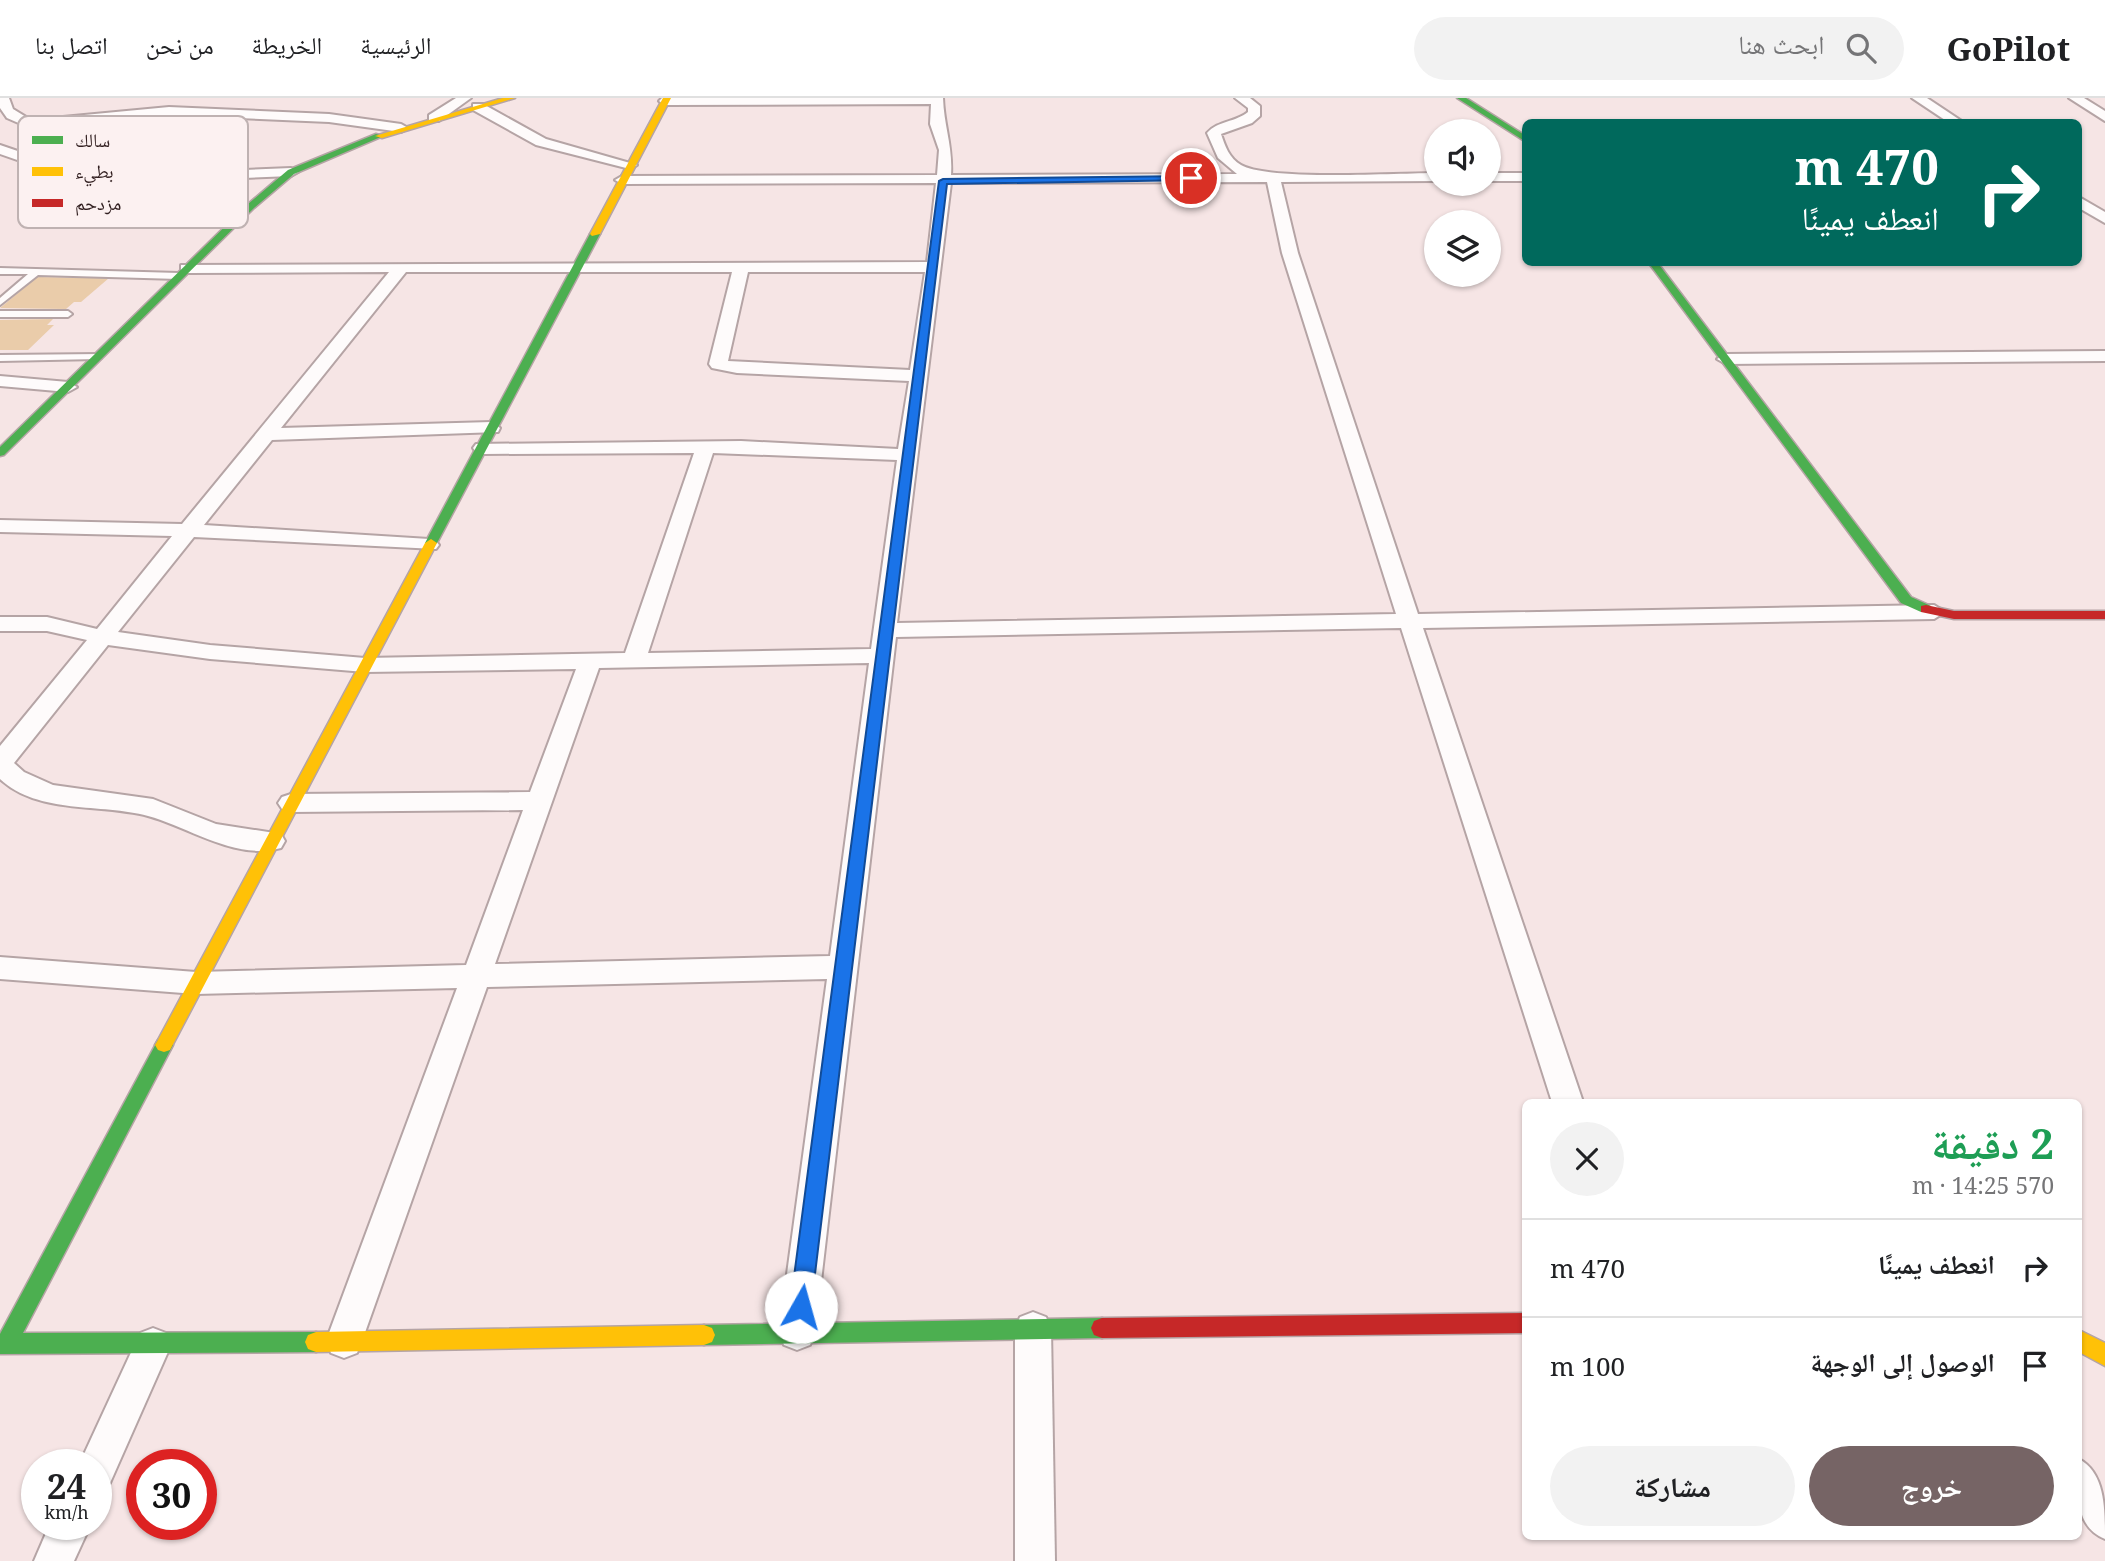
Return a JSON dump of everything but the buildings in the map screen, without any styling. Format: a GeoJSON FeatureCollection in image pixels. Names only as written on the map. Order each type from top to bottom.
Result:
{"type":"FeatureCollection","features":[{"type":"Feature","properties":{"kind":"street"},"geometry":{"type":"LineString","coordinates":[[3,98],[4,107],[18,119]]}},
{"type":"Feature","properties":{"kind":"street"},"geometry":{"type":"LineString","coordinates":[[248,212],[291,172],[342,149],[471,103],[511,98]]}},
{"type":"Feature","properties":{"kind":"street"},"geometry":{"type":"LineString","coordinates":[[1241,98],[1254,106],[1255,113],[1247,120],[1223,127],[1214,133],[1221,154],[1226,162],[1239,170],[1273,177]]}},
{"type":"Feature","properties":{"kind":"street"},"geometry":{"type":"LineString","coordinates":[[1461,98],[1522,137]]}},
{"type":"Feature","properties":{"kind":"street"},"geometry":{"type":"LineString","coordinates":[[1918,98],[1951,119]]}},
{"type":"Feature","properties":{"kind":"street"},"geometry":{"type":"LineString","coordinates":[[2075,98],[2101,116]]}},
{"type":"Feature","properties":{"kind":"street"},"geometry":{"type":"LineString","coordinates":[[797,1333],[907,455],[934,267],[946,150],[937,124],[937,99],[666,99],[491,428],[483,448],[3,1344],[153,1345],[1522,1323]]}},
{"type":"Feature","properties":{"kind":"street"},"geometry":{"type":"LineString","coordinates":[[471,103],[541,142],[630,165]]}},
{"type":"Feature","properties":{"kind":"street"},"geometry":{"type":"LineString","coordinates":[[122,116],[169,111],[329,118],[401,128]]}},
{"type":"Feature","properties":{"kind":"street"},"geometry":{"type":"LineString","coordinates":[[0,129],[18,122]]}},
{"type":"Feature","properties":{"kind":"street"},"geometry":{"type":"LineString","coordinates":[[0,149],[18,155]]}},
{"type":"Feature","properties":{"kind":"street"},"geometry":{"type":"LineString","coordinates":[[248,174],[291,172]]}},
{"type":"Feature","properties":{"kind":"street"},"geometry":{"type":"LineString","coordinates":[[1273,177],[1290,253],[1567,1099]]}},
{"type":"Feature","properties":{"kind":"street"},"geometry":{"type":"LineString","coordinates":[[622,180],[943,181],[1424,177]]}},
{"type":"Feature","properties":{"kind":"street"},"geometry":{"type":"LineString","coordinates":[[1501,177],[1522,177]]}},
{"type":"Feature","properties":{"kind":"street"},"geometry":{"type":"LineString","coordinates":[[2082,203],[2105,219]]}},
{"type":"Feature","properties":{"kind":"street"},"geometry":{"type":"LineString","coordinates":[[0,453],[231,228]]}},
{"type":"Feature","properties":{"kind":"street"},"geometry":{"type":"LineString","coordinates":[[1655,266],[1896,590],[1906,600],[1934,612]]}},
{"type":"Feature","properties":{"kind":"street"},"geometry":{"type":"LineString","coordinates":[[183,272],[401,268],[934,267]]}},
{"type":"Feature","properties":{"kind":"street"},"geometry":{"type":"LineString","coordinates":[[272,841],[214,833],[152,808],[50,793],[27,786],[10,776],[0,764],[401,268]]}},
{"type":"Feature","properties":{"kind":"street"},"geometry":{"type":"LineString","coordinates":[[741,268],[718,362],[722,367],[920,376]]}},
{"type":"Feature","properties":{"kind":"street"},"geometry":{"type":"LineString","coordinates":[[1726,359],[2097,356],[2105,370]]}},
{"type":"Feature","properties":{"kind":"street"},"geometry":{"type":"LineString","coordinates":[[0,381],[68,387]]}},
{"type":"Feature","properties":{"kind":"street"},"geometry":{"type":"LineString","coordinates":[[267,434],[491,428]]}},
{"type":"Feature","properties":{"kind":"street"},"geometry":{"type":"LineString","coordinates":[[483,448],[781,448],[907,455]]}},
{"type":"Feature","properties":{"kind":"street"},"geometry":{"type":"LineString","coordinates":[[634,660],[705,448]]}},
{"type":"Feature","properties":{"kind":"street"},"geometry":{"type":"LineString","coordinates":[[0,526],[323,535],[429,545]]}},
{"type":"Feature","properties":{"kind":"street"},"geometry":{"type":"LineString","coordinates":[[887,631],[1934,612],[1973,616],[2105,615]]}},
{"type":"Feature","properties":{"kind":"street"},"geometry":{"type":"LineString","coordinates":[[0,624],[47,624],[103,637],[210,652],[365,665],[883,656]]}},
{"type":"Feature","properties":{"kind":"street"},"geometry":{"type":"LineString","coordinates":[[344,1341],[590,661]]}},
{"type":"Feature","properties":{"kind":"street"},"geometry":{"type":"LineString","coordinates":[[291,803],[539,801]]}},
{"type":"Feature","properties":{"kind":"street"},"geometry":{"type":"LineString","coordinates":[[0,968],[197,983],[844,967]]}},
{"type":"Feature","properties":{"kind":"street"},"geometry":{"type":"LineString","coordinates":[[1032,1329],[1035,1561]]}},
{"type":"Feature","properties":{"kind":"street"},"geometry":{"type":"LineString","coordinates":[[2082,1342],[2105,1355]]}},
{"type":"Feature","properties":{"kind":"street"},"geometry":{"type":"LineString","coordinates":[[105,1449],[153,1345]]}},
{"type":"Feature","properties":{"kind":"street"},"geometry":{"type":"LineString","coordinates":[[2082,1483],[2105,1519]]}},
{"type":"Feature","properties":{"kind":"street"},"geometry":{"type":"LineString","coordinates":[[54,1561],[64,1540]]}},
{"type":"Feature","properties":{"kind":"lane"},"geometry":{"type":"LineString","coordinates":[[471,103],[499,98]]}},
{"type":"Feature","properties":{"kind":"lane"},"geometry":{"type":"LineString","coordinates":[[0,271],[183,272]]}},
{"type":"Feature","properties":{"kind":"lane"},"geometry":{"type":"LineString","coordinates":[[0,302],[36,272]]}},
{"type":"Feature","properties":{"kind":"lane"},"geometry":{"type":"LineString","coordinates":[[0,314],[68,314]]}},
{"type":"Feature","properties":{"kind":"lane"},"geometry":{"type":"LineString","coordinates":[[0,358],[98,356]]}},
{"type":"Feature","properties":{"kind":"shaded area"},"geometry":{"type":"Polygon","coordinates":[[[37,277],[109,278],[81,302],[74,302],[66,309],[0,308],[37,277]]]}},
{"type":"Feature","properties":{"kind":"shaded area"},"geometry":{"type":"Polygon","coordinates":[[[53,319],[47,325],[54,325],[28,350],[0,350],[0,320],[53,319]]]}},
{"type":"Feature","properties":{"kind":"traffic: fast"},"geometry":{"type":"LineString","coordinates":[[1461,98],[1522,137]]}},
{"type":"Feature","properties":{"kind":"traffic: fast"},"geometry":{"type":"LineString","coordinates":[[248,209],[291,172],[379,136]]}},
{"type":"Feature","properties":{"kind":"traffic: fast"},"geometry":{"type":"LineString","coordinates":[[0,453],[229,228]]}},
{"type":"Feature","properties":{"kind":"traffic: fast"},"geometry":{"type":"LineString","coordinates":[[431,543],[595,234]]}},
{"type":"Feature","properties":{"kind":"traffic: fast"},"geometry":{"type":"LineString","coordinates":[[1655,266],[1906,600],[1926,609]]}},
{"type":"Feature","properties":{"kind":"traffic: fast"},"geometry":{"type":"LineString","coordinates":[[6,1344],[164,1045]]}},
{"type":"Feature","properties":{"kind":"traffic: fast"},"geometry":{"type":"LineString","coordinates":[[704,1335],[1102,1328]]}},
{"type":"Feature","properties":{"kind":"traffic: fast"},"geometry":{"type":"LineString","coordinates":[[0,1344],[316,1342]]}},
{"type":"Feature","properties":{"kind":"traffic: slow"},"geometry":{"type":"LineString","coordinates":[[379,136],[511,98]]}},
{"type":"Feature","properties":{"kind":"traffic: slow"},"geometry":{"type":"LineString","coordinates":[[595,234],[667,98]]}},
{"type":"Feature","properties":{"kind":"traffic: slow"},"geometry":{"type":"LineString","coordinates":[[164,1045],[431,543]]}},
{"type":"Feature","properties":{"kind":"traffic: slow"},"geometry":{"type":"LineString","coordinates":[[316,1342],[704,1335]]}},
{"type":"Feature","properties":{"kind":"traffic: slow"},"geometry":{"type":"LineString","coordinates":[[2082,1342],[2105,1355]]}},
{"type":"Feature","properties":{"kind":"traffic: jam"},"geometry":{"type":"LineString","coordinates":[[1926,609],[1954,615],[2105,615]]}},
{"type":"Feature","properties":{"kind":"traffic: jam"},"geometry":{"type":"LineString","coordinates":[[1102,1328],[1522,1323]]}},
{"type":"Feature","properties":{"kind":"route"},"geometry":{"type":"LineString","coordinates":[[801,1307],[897,535],[941,218],[943,181],[1191,178]]}}]}
